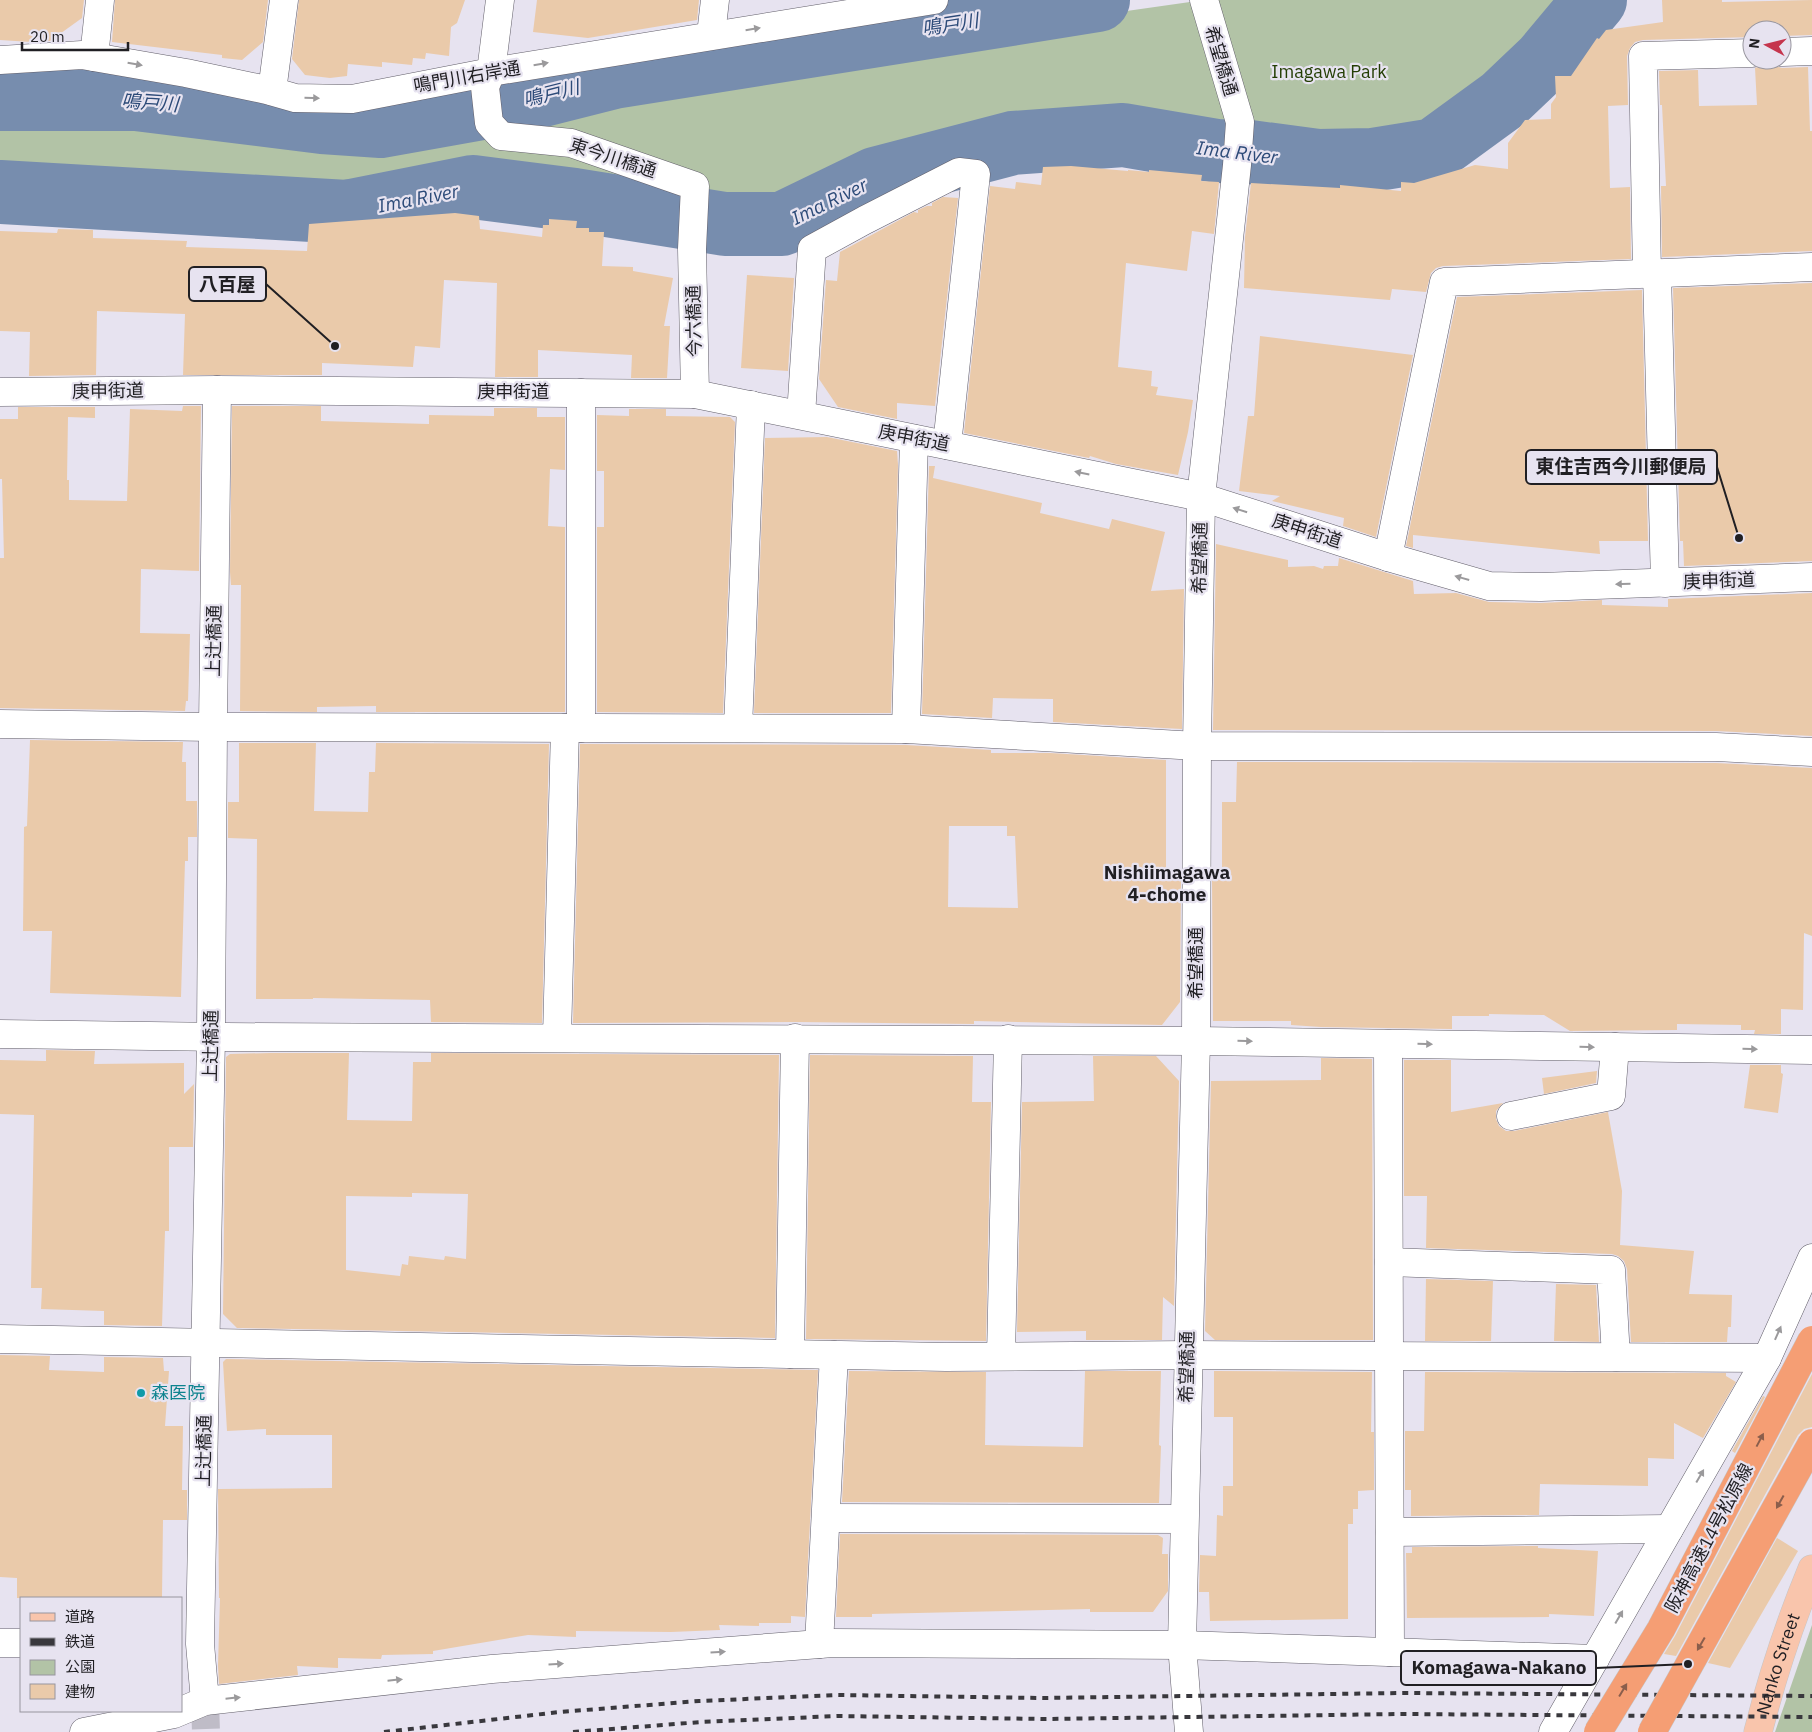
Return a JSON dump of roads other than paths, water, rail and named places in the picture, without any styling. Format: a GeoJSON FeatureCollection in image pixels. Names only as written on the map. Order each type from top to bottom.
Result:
{"type":"FeatureCollection","features":[{"type":"Feature","properties":{"kind":"highway","name":"阪神高速14号松原線"},"geometry":{"type":"LineString","coordinates":[[1598,1732],[1661,1629],[1812,1340]]}},
{"type":"Feature","properties":{"kind":"highway"},"geometry":{"type":"LineString","coordinates":[[1652,1732],[1812,1444]]}},
{"type":"Feature","properties":{"kind":"main road","name":"Nanko Street"},"geometry":{"type":"LineString","coordinates":[[1758,1732],[1792,1621],[1812,1570]]}},
{"type":"Feature","properties":{"kind":"street"},"geometry":{"type":"LineString","coordinates":[[94,57],[100,0]]}},
{"type":"Feature","properties":{"kind":"street"},"geometry":{"type":"LineString","coordinates":[[272,91],[284,0]]}},
{"type":"Feature","properties":{"kind":"street","name":"東今川橋通"},"geometry":{"type":"LineString","coordinates":[[500,0],[488,80],[489,123],[501,136],[571,142],[695,186],[695,208]]}},
{"type":"Feature","properties":{"kind":"street"},"geometry":{"type":"LineString","coordinates":[[711,35],[715,0]]}},
{"type":"Feature","properties":{"kind":"street","name":"鳴門川右岸通"},"geometry":{"type":"LineString","coordinates":[[0,60],[82,55],[186,73],[272,91],[295,98],[352,99],[488,80],[711,35],[906,2],[934,0]]}},
{"type":"Feature","properties":{"kind":"street","name":"希望橋通"},"geometry":{"type":"LineString","coordinates":[[1189,1732],[1182,1645],[1196,1041],[1197,746],[1201,497],[1240,122],[1205,4]]}},
{"type":"Feature","properties":{"kind":"street"},"geometry":{"type":"LineString","coordinates":[[1792,52],[1812,51]]}},
{"type":"Feature","properties":{"kind":"street"},"geometry":{"type":"LineString","coordinates":[[1665,582],[1644,56],[1742,53]]}},
{"type":"Feature","properties":{"kind":"street"},"geometry":{"type":"LineString","coordinates":[[801,416],[812,249],[959,172],[976,174],[947,445]]}},
{"type":"Feature","properties":{"kind":"street","name":"今六橋通"},"geometry":{"type":"LineString","coordinates":[[695,208],[692,249],[695,394]]}},
{"type":"Feature","properties":{"kind":"street"},"geometry":{"type":"LineString","coordinates":[[1388,557],[1444,282],[1812,267]]}},
{"type":"Feature","properties":{"kind":"street","name":"庚申街道"},"geometry":{"type":"LineString","coordinates":[[0,392],[217,390],[695,394],[1201,497],[1388,557],[1489,586],[1541,587],[1812,577]]}},
{"type":"Feature","properties":{"kind":"street","name":"上辻橋通"},"geometry":{"type":"LineString","coordinates":[[205,1701],[191,1644],[206,1342],[217,390]]}},
{"type":"Feature","properties":{"kind":"street"},"geometry":{"type":"LineString","coordinates":[[557,1037],[572,728],[582,393]]}},
{"type":"Feature","properties":{"kind":"street"},"geometry":{"type":"LineString","coordinates":[[738,728],[751,405]]}},
{"type":"Feature","properties":{"kind":"street"},"geometry":{"type":"LineString","coordinates":[[906,729],[914,438]]}},
{"type":"Feature","properties":{"kind":"street"},"geometry":{"type":"LineString","coordinates":[[0,724],[213,727],[906,729],[1197,746],[1716,747],[1812,752]]}},
{"type":"Feature","properties":{"kind":"street"},"geometry":{"type":"LineString","coordinates":[[0,1034],[1008,1039],[1812,1050]]}},
{"type":"Feature","properties":{"kind":"street"},"geometry":{"type":"LineString","coordinates":[[790,1354],[795,1038]]}},
{"type":"Feature","properties":{"kind":"street"},"geometry":{"type":"LineString","coordinates":[[1001,1356],[1008,1039]]}},
{"type":"Feature","properties":{"kind":"street"},"geometry":{"type":"LineString","coordinates":[[1388,1044],[1390,1652]]}},
{"type":"Feature","properties":{"kind":"street"},"geometry":{"type":"LineString","coordinates":[[1511,1116],[1611,1096],[1615,1047]]}},
{"type":"Feature","properties":{"kind":"street"},"geometry":{"type":"LineString","coordinates":[[1553,1732],[1767,1358],[1812,1258]]}},
{"type":"Feature","properties":{"kind":"street"},"geometry":{"type":"LineString","coordinates":[[1389,1262],[1611,1270],[1616,1357]]}},
{"type":"Feature","properties":{"kind":"street"},"geometry":{"type":"LineString","coordinates":[[0,1339],[790,1354],[1001,1356],[1188,1354],[1767,1358]]}},
{"type":"Feature","properties":{"kind":"street"},"geometry":{"type":"LineString","coordinates":[[820,1644],[834,1354]]}},
{"type":"Feature","properties":{"kind":"street"},"geometry":{"type":"LineString","coordinates":[[826,1518],[1184,1519]]}},
{"type":"Feature","properties":{"kind":"street"},"geometry":{"type":"LineString","coordinates":[[1390,1532],[1669,1529]]}},
{"type":"Feature","properties":{"kind":"street"},"geometry":{"type":"LineString","coordinates":[[0,1643],[20,1643]]}},
{"type":"Feature","properties":{"kind":"street"},"geometry":{"type":"LineString","coordinates":[[182,1711],[205,1701],[492,1669],[820,1644],[1182,1645],[1595,1659]]}},
{"type":"Feature","properties":{"kind":"street"},"geometry":{"type":"LineString","coordinates":[[84,1732],[179,1712]]}},
{"type":"Feature","properties":{"kind":"waterway","name":"鳴戸川"},"geometry":{"type":"LineString","coordinates":[[0,99],[136,99],[322,122],[381,126],[515,102],[614,77],[1098,0]]}},
{"type":"Feature","properties":{"kind":"waterway","name":"Ima River"},"geometry":{"type":"LineString","coordinates":[[0,192],[347,212],[473,187],[575,200],[725,224],[782,224],[875,179],[1013,143],[1123,135],[1217,151],[1250,152],[1318,161],[1372,160],[1434,150],[1504,99],[1544,61],[1595,0]]}},
{"type":"Feature","properties":{"kind":"tunnel"},"geometry":{"type":"LineString","coordinates":[[205,1701],[206,1732]]}},
{"type":"Feature","properties":{"kind":"railway"},"geometry":{"type":"LineString","coordinates":[[384,1732],[560,1712],[699,1701],[838,1695],[1044,1698],[1404,1693],[1812,1696]]}},
{"type":"Feature","properties":{"kind":"railway"},"geometry":{"type":"LineString","coordinates":[[573,1732],[701,1722],[838,1716],[1045,1719],[1403,1714],[1812,1717]]}},
{"type":"Feature","properties":{"kind":"place","name":"八百屋"},"geometry":{"type":"Point","coordinates":[335,346]}},
{"type":"Feature","properties":{"kind":"place","name":"東住吉西今川郵便局"},"geometry":{"type":"Point","coordinates":[1739,538]}},
{"type":"Feature","properties":{"kind":"place","name":"森医院"},"geometry":{"type":"Point","coordinates":[141,1393]}},
{"type":"Feature","properties":{"kind":"place","name":"Komagawa-Nakano"},"geometry":{"type":"Point","coordinates":[1688,1664]}},
{"type":"Feature","properties":{"kind":"district","name":"Nishiimagawa 4-chome"},"geometry":{"type":"Point","coordinates":[1167,883]}},
{"type":"Feature","properties":{"kind":"park label","name":"Imagawa Park"},"geometry":{"type":"Point","coordinates":[1329,72]}}]}
